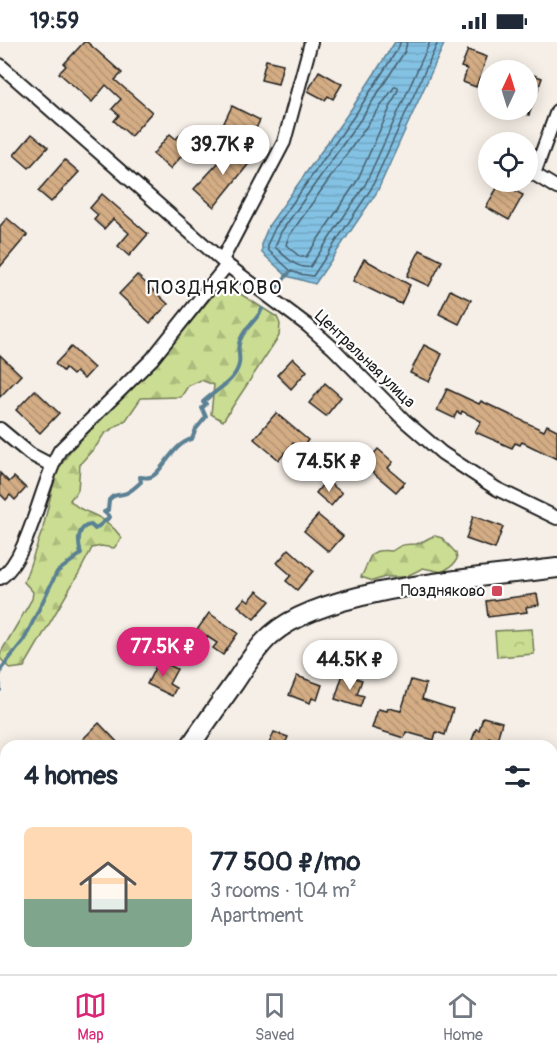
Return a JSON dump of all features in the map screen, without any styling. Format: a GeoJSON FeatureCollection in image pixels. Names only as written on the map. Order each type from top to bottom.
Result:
{"type":"FeatureCollection","features":[{"type":"Feature","properties":{"kind":"street"},"geometry":{"type":"LineString","coordinates":[[0,578],[14,562],[23,546],[51,465],[60,450],[152,359],[225,263],[284,142],[311,42]]}},
{"type":"Feature","properties":{"kind":"street","name":"Центральная улица"},"geometry":{"type":"LineString","coordinates":[[0,65],[225,263],[325,340],[405,421],[442,453],[497,489],[557,518]]}},
{"type":"Feature","properties":{"kind":"street"},"geometry":{"type":"LineString","coordinates":[[557,111],[534,174],[557,188]]}},
{"type":"Feature","properties":{"kind":"street"},"geometry":{"type":"LineString","coordinates":[[0,429],[30,454],[51,465]]}},
{"type":"Feature","properties":{"kind":"street"},"geometry":{"type":"LineString","coordinates":[[194,740],[256,651],[272,634],[288,623],[324,607],[362,596],[557,568]]}},
{"type":"Feature","properties":{"kind":"green space"},"geometry":{"type":"Polygon","coordinates":[[[223,283],[277,317],[280,324],[279,336],[223,421],[211,414],[214,385],[201,380],[188,386],[181,397],[141,398],[126,420],[104,434],[80,464],[78,490],[70,500],[79,508],[104,520],[122,538],[114,548],[101,546],[92,548],[24,667],[10,669],[0,658],[1,652],[32,599],[33,592],[24,582],[43,528],[56,473],[70,451],[158,362],[223,283]]]}},
{"type":"Feature","properties":{"kind":"green space"},"geometry":{"type":"Polygon","coordinates":[[[435,536],[442,538],[456,553],[457,559],[453,565],[442,572],[423,568],[405,577],[385,577],[373,581],[361,577],[373,553],[392,551],[435,536]]]}},
{"type":"Feature","properties":{"kind":"green space"},"geometry":{"type":"Polygon","coordinates":[[[532,629],[534,654],[497,657],[495,631],[532,629]]]}},
{"type":"Feature","properties":{"kind":"water"},"geometry":{"type":"Polygon","coordinates":[[[395,42],[445,42],[377,192],[315,284],[287,276],[262,253],[262,242],[269,225],[352,108],[395,42]]]}},
{"type":"Feature","properties":{"kind":"building"},"geometry":{"type":"Polygon","coordinates":[[[84,42],[87,42],[122,73],[115,80],[152,112],[131,136],[114,121],[119,115],[112,109],[121,99],[106,85],[92,102],[59,73],[84,42]]]}},
{"type":"Feature","properties":{"kind":"building"},"geometry":{"type":"Polygon","coordinates":[[[468,50],[487,57],[486,60],[478,60],[476,87],[463,82],[467,69],[461,67],[468,50]]]}},
{"type":"Feature","properties":{"kind":"building"},"geometry":{"type":"Polygon","coordinates":[[[266,60],[283,64],[278,84],[261,80],[266,60]]]}},
{"type":"Feature","properties":{"kind":"building"},"geometry":{"type":"Polygon","coordinates":[[[319,71],[342,84],[333,99],[328,96],[325,100],[308,91],[319,71]]]}},
{"type":"Feature","properties":{"kind":"building"},"geometry":{"type":"Polygon","coordinates":[[[538,77],[542,78],[538,89],[538,77]]]}},
{"type":"Feature","properties":{"kind":"building"},"geometry":{"type":"Polygon","coordinates":[[[232,106],[260,120],[251,139],[223,125],[232,106]]]}},
{"type":"Feature","properties":{"kind":"building"},"geometry":{"type":"Polygon","coordinates":[[[184,130],[196,140],[170,169],[153,154],[170,134],[176,139],[184,130]]]}},
{"type":"Feature","properties":{"kind":"building"},"geometry":{"type":"Polygon","coordinates":[[[32,134],[48,147],[29,168],[14,155],[32,134]]]}},
{"type":"Feature","properties":{"kind":"building"},"geometry":{"type":"Polygon","coordinates":[[[234,146],[251,161],[214,207],[194,189],[234,146]]]}},
{"type":"Feature","properties":{"kind":"building"},"geometry":{"type":"Polygon","coordinates":[[[65,160],[79,172],[51,202],[38,191],[65,160]]]}},
{"type":"Feature","properties":{"kind":"building"},"geometry":{"type":"Polygon","coordinates":[[[495,192],[517,192],[523,195],[509,220],[486,207],[495,192]]]}},
{"type":"Feature","properties":{"kind":"building"},"geometry":{"type":"Polygon","coordinates":[[[102,194],[148,234],[129,256],[118,246],[129,233],[113,219],[104,229],[94,220],[98,215],[90,208],[102,194]]]}},
{"type":"Feature","properties":{"kind":"building"},"geometry":{"type":"Polygon","coordinates":[[[7,218],[27,235],[0,267],[0,226],[7,218]]]}},
{"type":"Feature","properties":{"kind":"building"},"geometry":{"type":"Polygon","coordinates":[[[420,250],[442,261],[429,286],[407,276],[420,250]]]}},
{"type":"Feature","properties":{"kind":"building"},"geometry":{"type":"Polygon","coordinates":[[[364,259],[410,285],[401,304],[353,281],[364,259]]]}},
{"type":"Feature","properties":{"kind":"building"},"geometry":{"type":"Polygon","coordinates":[[[137,275],[168,304],[150,323],[119,294],[137,275]]]}},
{"type":"Feature","properties":{"kind":"building"},"geometry":{"type":"Polygon","coordinates":[[[450,290],[471,300],[459,324],[439,314],[450,290]]]}},
{"type":"Feature","properties":{"kind":"building"},"geometry":{"type":"Polygon","coordinates":[[[424,345],[442,354],[429,382],[410,373],[424,345]]]}},
{"type":"Feature","properties":{"kind":"building"},"geometry":{"type":"Polygon","coordinates":[[[71,347],[94,368],[84,379],[76,372],[73,375],[65,368],[63,371],[55,364],[71,347]]]}},
{"type":"Feature","properties":{"kind":"building"},"geometry":{"type":"Polygon","coordinates":[[[0,355],[21,375],[0,397],[0,355]]]}},
{"type":"Feature","properties":{"kind":"building"},"geometry":{"type":"Polygon","coordinates":[[[293,358],[307,371],[291,389],[277,375],[293,358]]]}},
{"type":"Feature","properties":{"kind":"building"},"geometry":{"type":"Polygon","coordinates":[[[325,383],[341,397],[326,416],[309,403],[325,383]]]}},
{"type":"Feature","properties":{"kind":"building"},"geometry":{"type":"Polygon","coordinates":[[[447,389],[479,404],[481,401],[544,431],[547,425],[557,430],[557,459],[522,442],[520,445],[515,443],[512,448],[475,432],[481,421],[462,411],[461,414],[457,412],[454,418],[437,410],[447,389]]]}},
{"type":"Feature","properties":{"kind":"building"},"geometry":{"type":"Polygon","coordinates":[[[35,390],[59,413],[40,433],[16,410],[35,390]]]}},
{"type":"Feature","properties":{"kind":"building"},"geometry":{"type":"Polygon","coordinates":[[[276,413],[308,440],[301,449],[293,443],[279,460],[254,439],[276,413]]]}},
{"type":"Feature","properties":{"kind":"building"},"geometry":{"type":"Polygon","coordinates":[[[378,449],[393,462],[388,468],[405,482],[396,492],[364,465],[378,449]]]}},
{"type":"Feature","properties":{"kind":"building"},"geometry":{"type":"Polygon","coordinates":[[[0,473],[9,482],[14,477],[26,488],[15,500],[10,495],[6,500],[0,494],[0,473]]]}},
{"type":"Feature","properties":{"kind":"building"},"geometry":{"type":"Polygon","coordinates":[[[326,480],[342,493],[331,506],[316,493],[326,480]]]}},
{"type":"Feature","properties":{"kind":"building"},"geometry":{"type":"Polygon","coordinates":[[[318,515],[343,536],[329,552],[304,531],[318,515]]]}},
{"type":"Feature","properties":{"kind":"building"},"geometry":{"type":"Polygon","coordinates":[[[473,516],[503,527],[495,549],[466,539],[473,516]]]}},
{"type":"Feature","properties":{"kind":"building"},"geometry":{"type":"Polygon","coordinates":[[[289,549],[313,571],[297,590],[286,581],[291,575],[277,563],[289,549]]]}},
{"type":"Feature","properties":{"kind":"building"},"geometry":{"type":"Polygon","coordinates":[[[257,591],[270,601],[254,619],[238,606],[245,598],[249,601],[257,591]]]}},
{"type":"Feature","properties":{"kind":"building"},"geometry":{"type":"Polygon","coordinates":[[[537,594],[539,605],[526,607],[527,612],[488,617],[486,601],[537,594]]]}},
{"type":"Feature","properties":{"kind":"building"},"geometry":{"type":"Polygon","coordinates":[[[209,613],[238,633],[223,655],[213,648],[217,643],[197,630],[209,613]]]}},
{"type":"Feature","properties":{"kind":"building"},"geometry":{"type":"Polygon","coordinates":[[[159,660],[177,669],[169,684],[176,688],[172,696],[147,684],[159,660]]]}},
{"type":"Feature","properties":{"kind":"building"},"geometry":{"type":"Polygon","coordinates":[[[343,674],[362,680],[357,694],[364,696],[360,707],[335,699],[343,674]]]}},
{"type":"Feature","properties":{"kind":"building"},"geometry":{"type":"Polygon","coordinates":[[[297,676],[322,685],[317,700],[312,698],[310,703],[289,695],[297,676]]]}},
{"type":"Feature","properties":{"kind":"building"},"geometry":{"type":"Polygon","coordinates":[[[411,680],[426,684],[422,699],[453,709],[445,735],[436,732],[434,740],[406,732],[404,738],[372,728],[378,709],[387,711],[388,708],[401,711],[411,680]]]}},
{"type":"Feature","properties":{"kind":"building"},"geometry":{"type":"Polygon","coordinates":[[[483,717],[502,722],[497,740],[489,737],[488,740],[472,740],[476,729],[479,730],[483,717]]]}},
{"type":"Feature","properties":{"kind":"building"},"geometry":{"type":"Polygon","coordinates":[[[99,723],[115,740],[82,740],[99,723]]]}},
{"type":"Feature","properties":{"kind":"building"},"geometry":{"type":"Polygon","coordinates":[[[274,732],[288,737],[287,740],[271,740],[274,732]]]}},
{"type":"Feature","properties":{"kind":"waterway"},"geometry":{"type":"LineString","coordinates":[[272,293],[289,273]]}},
{"type":"Feature","properties":{"kind":"waterway"},"geometry":{"type":"LineString","coordinates":[[0,674],[1,669],[24,640],[57,572],[81,554],[79,536],[83,528],[91,525],[95,529],[110,517],[104,512],[108,510],[111,498],[130,491],[141,482],[140,477],[154,475],[179,446],[192,439],[196,429],[206,417],[202,408],[206,404],[203,402],[234,376],[239,364],[240,340],[262,309]]}},
{"type":"Feature","properties":{"kind":"waterway"},"geometry":{"type":"LineString","coordinates":[[0,685],[0,690]]}},
{"type":"Feature","properties":{"kind":"place","name":"Поздняково"},"geometry":{"type":"Point","coordinates":[497,591]}},
{"type":"Feature","properties":{"kind":"district","name":"ПОЗДНЯКОВО"},"geometry":{"type":"Point","coordinates":[215,287]}}]}
